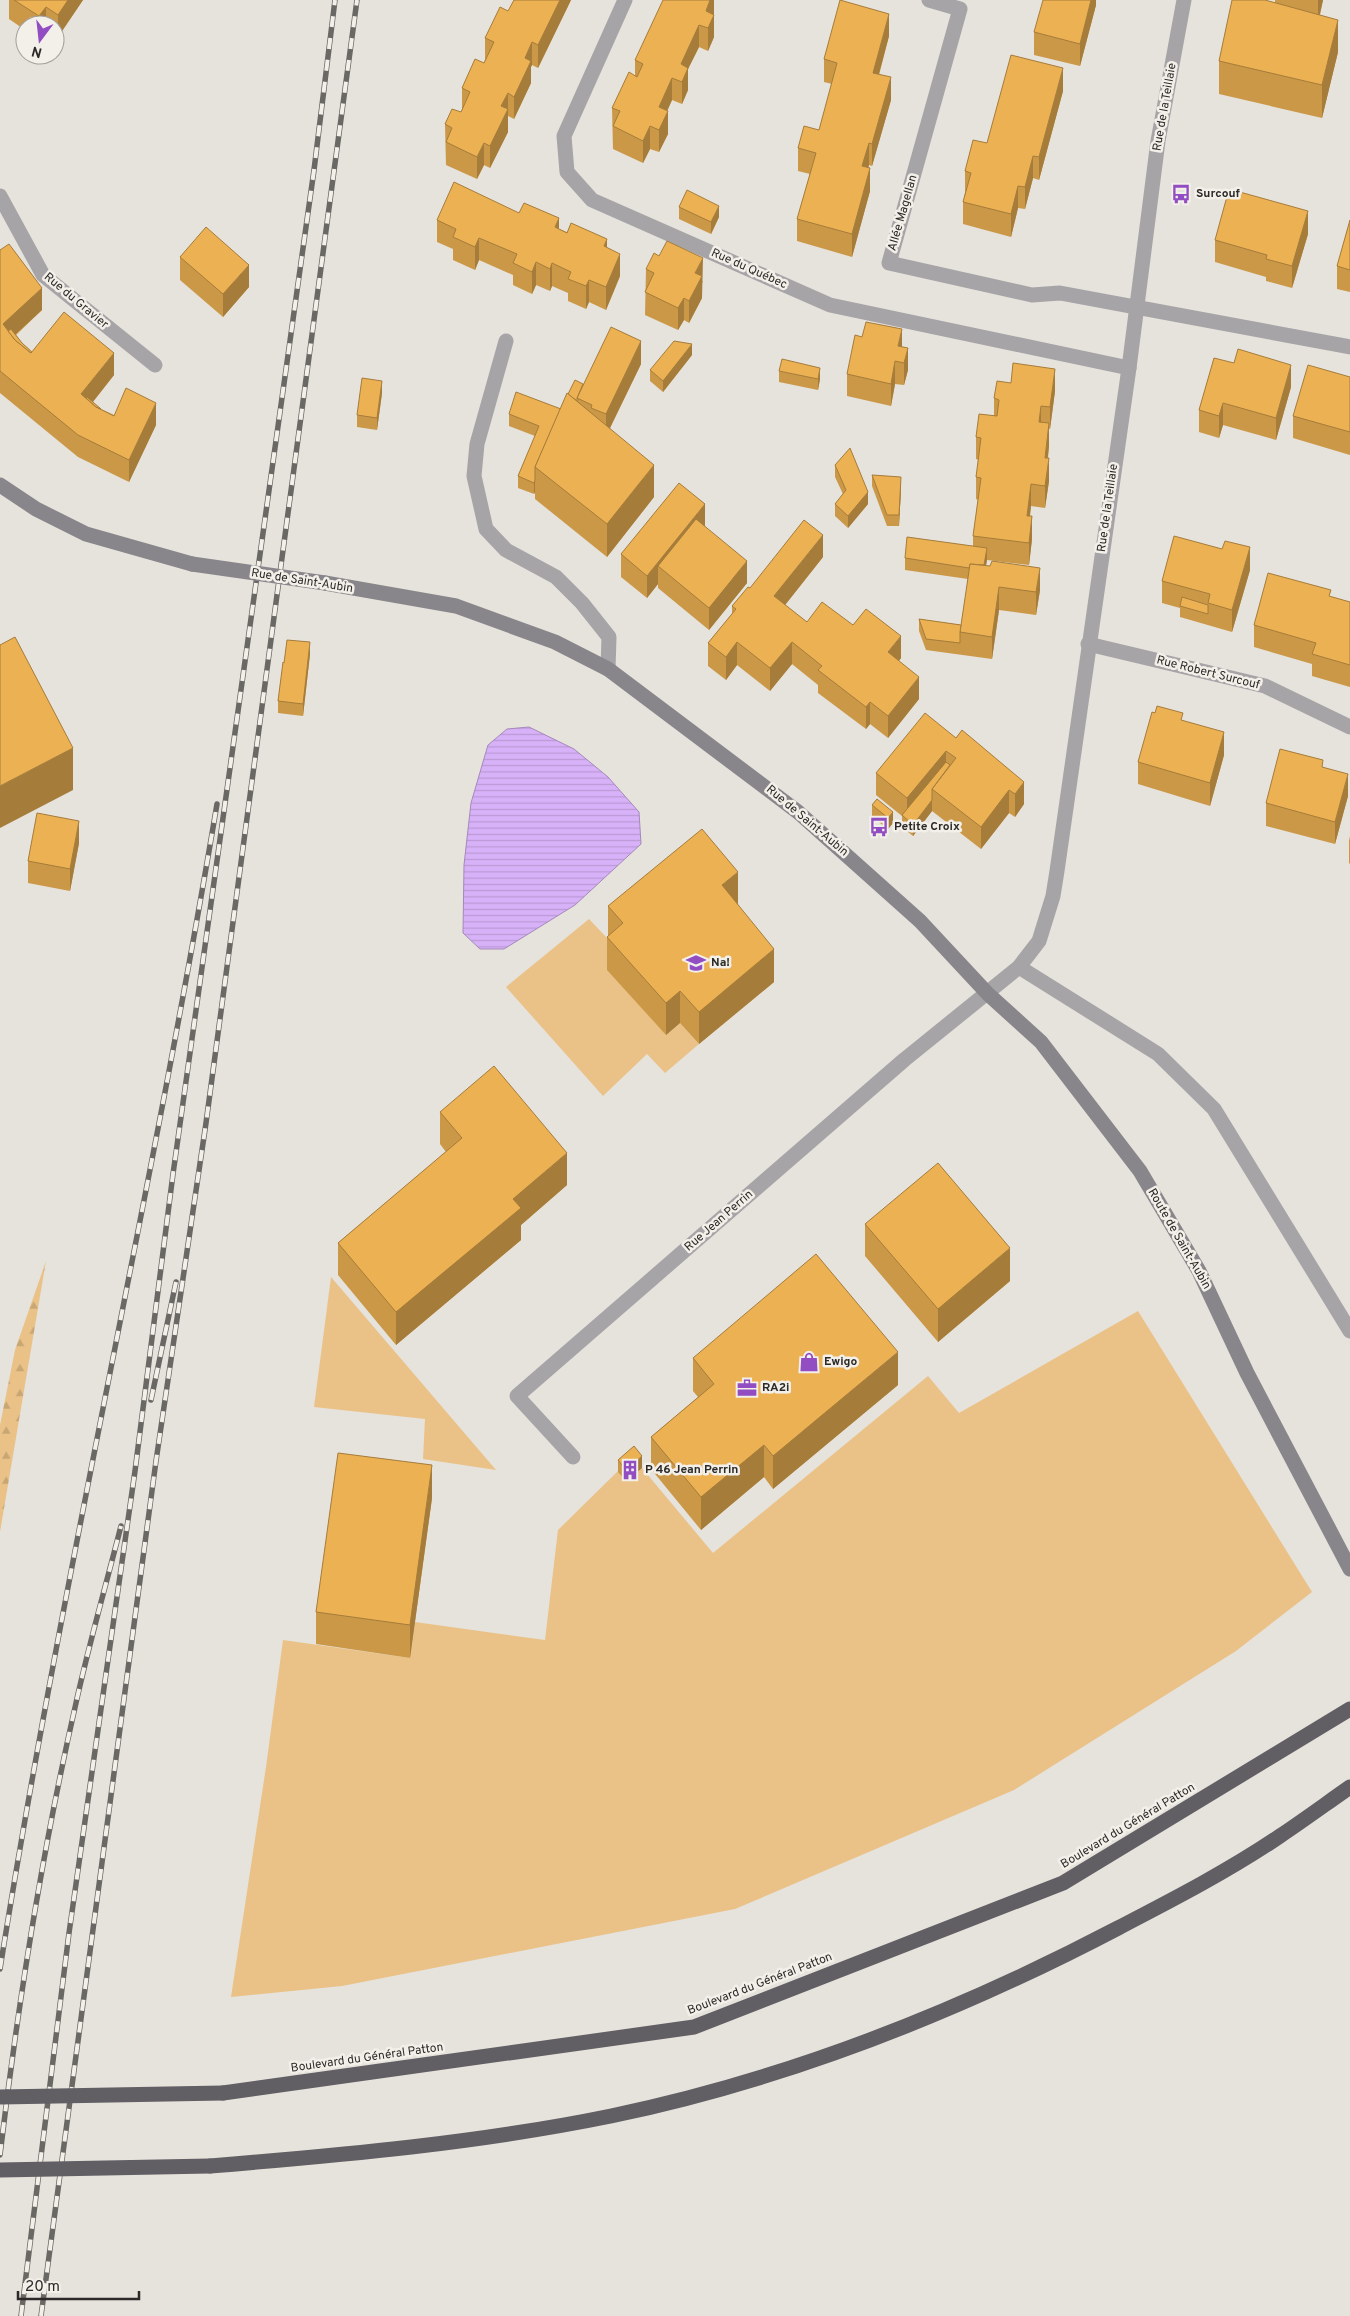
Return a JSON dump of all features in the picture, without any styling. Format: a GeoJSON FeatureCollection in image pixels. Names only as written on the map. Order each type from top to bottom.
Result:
{"type":"FeatureCollection","features":[{"type":"Feature","properties":{"kind":"highway","name":"Boulevard du Général Patton"},"geometry":{"type":"LineString","coordinates":[[0,2097],[223,2093],[694,2027],[1063,1884],[1350,1709]]}},
{"type":"Feature","properties":{"kind":"highway"},"geometry":{"type":"LineString","coordinates":[[0,2170],[210,2166],[357,2154],[504,2135],[612,2116],[703,2094],[818,2058],[944,2011],[1054,1962],[1159,1906],[1278,1838],[1350,1787]]}},
{"type":"Feature","properties":{"kind":"street","name":"Rue du Québec"},"geometry":{"type":"LineString","coordinates":[[625,0],[564,136],[567,172],[592,200],[830,305],[1129,368]]}},
{"type":"Feature","properties":{"kind":"street","name":"Allée Magellan"},"geometry":{"type":"LineString","coordinates":[[929,0],[960,9],[889,263],[1032,295],[1060,293],[1137,306]]}},
{"type":"Feature","properties":{"kind":"street","name":"Rue de la Teillaie"},"geometry":{"type":"LineString","coordinates":[[988,994],[1019,967],[1038,941],[1053,896],[1129,368],[1158,141],[1184,0]]}},
{"type":"Feature","properties":{"kind":"street","name":"Rue du Gravier"},"geometry":{"type":"LineString","coordinates":[[0,196],[44,275],[155,365]]}},
{"type":"Feature","properties":{"kind":"street"},"geometry":{"type":"LineString","coordinates":[[1137,306],[1350,347]]}},
{"type":"Feature","properties":{"kind":"street"},"geometry":{"type":"LineString","coordinates":[[506,341],[478,444],[474,476],[486,529],[506,550],[556,577],[582,603],[609,637],[608,669]]}},
{"type":"Feature","properties":{"kind":"street","name":"Rue de Saint-Aubin"},"geometry":{"type":"LineString","coordinates":[[0,485],[36,509],[86,534],[192,564],[325,583],[456,606],[555,642],[608,669],[798,812],[920,921],[988,994]]}},
{"type":"Feature","properties":{"kind":"street","name":"Rue Robert Surcouf"},"geometry":{"type":"LineString","coordinates":[[1088,644],[1265,686],[1350,727]]}},
{"type":"Feature","properties":{"kind":"street"},"geometry":{"type":"LineString","coordinates":[[1019,967],[1158,1054],[1214,1109],[1350,1331]]}},
{"type":"Feature","properties":{"kind":"street","name":"Rue Jean Perrin"},"geometry":{"type":"LineString","coordinates":[[573,1457],[516,1396],[904,1060],[988,994]]}},
{"type":"Feature","properties":{"kind":"street","name":"Route de Saint-Aubin"},"geometry":{"type":"LineString","coordinates":[[988,994],[1041,1042],[1140,1171],[1199,1271],[1247,1372],[1350,1569]]}},
{"type":"Feature","properties":{"kind":"green space"},"geometry":{"type":"Polygon","coordinates":[[[589,919],[608,939],[666,1035],[680,1023],[699,1044],[665,1073],[647,1054],[603,1096],[506,987],[589,919]]]}},
{"type":"Feature","properties":{"kind":"green space"},"geometry":{"type":"Polygon","coordinates":[[[46,1261],[0,1532],[0,1425],[15,1350],[46,1261]]]}},
{"type":"Feature","properties":{"kind":"green space"},"geometry":{"type":"Polygon","coordinates":[[[331,1277],[496,1470],[423,1459],[425,1419],[314,1407],[331,1277]]]}},
{"type":"Feature","properties":{"kind":"green space"},"geometry":{"type":"Polygon","coordinates":[[[1138,1311],[1312,1592],[1236,1651],[1014,1790],[735,1909],[342,1986],[231,1997],[283,1640],[410,1658],[415,1622],[545,1640],[558,1530],[618,1471],[626,1481],[642,1468],[713,1553],[928,1376],[959,1413],[1138,1311]]]}},
{"type":"Feature","properties":{"kind":"shaded area"},"geometry":{"type":"Polygon","coordinates":[[[529,727],[574,749],[608,777],[639,812],[641,844],[575,905],[504,949],[480,949],[463,933],[464,865],[471,803],[488,745],[507,729],[529,727]]]}},
{"type":"Feature","properties":{"kind":"building"},"geometry":{"type":"Polygon","coordinates":[[[14,0],[68,0],[58,15],[46,7],[40,15],[14,0]]]}},
{"type":"Feature","properties":{"kind":"building"},"geometry":{"type":"Polygon","coordinates":[[[514,0],[560,0],[538,45],[532,42],[525,58],[531,61],[514,97],[508,93],[501,106],[508,109],[490,146],[484,143],[477,157],[446,142],[452,128],[445,124],[452,109],[461,112],[470,92],[462,88],[475,59],[484,63],[494,42],[485,38],[500,7],[508,11],[514,0]]]}},
{"type":"Feature","properties":{"kind":"building"},"geometry":{"type":"Polygon","coordinates":[[[663,0],[710,0],[706,11],[714,15],[708,28],[699,25],[681,64],[688,68],[682,82],[672,78],[659,107],[668,111],[659,130],[650,126],[643,141],[613,126],[620,111],[612,108],[629,72],[637,77],[643,64],[635,60],[663,0]]]}},
{"type":"Feature","properties":{"kind":"building"},"geometry":{"type":"Polygon","coordinates":[[[840,0],[889,14],[873,73],[891,77],[872,144],[869,143],[862,166],[870,168],[852,234],[797,219],[816,153],[798,148],[804,126],[819,130],[837,63],[824,59],[840,0]]]}},
{"type":"Feature","properties":{"kind":"building"},"geometry":{"type":"Polygon","coordinates":[[[1043,0],[1091,0],[1080,44],[1034,32],[1043,0]]]}},
{"type":"Feature","properties":{"kind":"building"},"geometry":{"type":"Polygon","coordinates":[[[1232,0],[1265,0],[1338,20],[1322,85],[1219,61],[1232,0]]]}},
{"type":"Feature","properties":{"kind":"building"},"geometry":{"type":"Polygon","coordinates":[[[1011,55],[1063,68],[1039,157],[1033,156],[1025,187],[1018,186],[1011,214],[963,202],[971,173],[965,171],[973,140],[987,143],[1011,55]]]}},
{"type":"Feature","properties":{"kind":"building"},"geometry":{"type":"Polygon","coordinates":[[[454,182],[519,213],[524,203],[559,218],[555,227],[567,233],[571,223],[607,239],[604,246],[620,254],[606,287],[589,280],[586,286],[568,279],[571,272],[552,263],[550,269],[536,262],[532,272],[513,263],[517,254],[479,238],[475,247],[453,237],[456,229],[437,220],[454,182]]]}},
{"type":"Feature","properties":{"kind":"building"},"geometry":{"type":"Polygon","coordinates":[[[1229,189],[1308,211],[1292,266],[1266,259],[1267,255],[1215,240],[1229,189]]]}},
{"type":"Feature","properties":{"kind":"building"},"geometry":{"type":"Polygon","coordinates":[[[687,190],[719,206],[711,222],[679,207],[687,190]]]}},
{"type":"Feature","properties":{"kind":"building"},"geometry":{"type":"Polygon","coordinates":[[[1350,220],[1350,270],[1337,266],[1350,220]]]}},
{"type":"Feature","properties":{"kind":"building"},"geometry":{"type":"Polygon","coordinates":[[[206,227],[249,265],[223,294],[180,257],[206,227]]]}},
{"type":"Feature","properties":{"kind":"building"},"geometry":{"type":"Polygon","coordinates":[[[667,241],[703,258],[695,273],[702,276],[689,301],[684,298],[678,308],[645,292],[654,273],[646,269],[654,253],[659,256],[667,241]]]}},
{"type":"Feature","properties":{"kind":"building"},"geometry":{"type":"Polygon","coordinates":[[[9,244],[42,288],[3,324],[15,340],[31,353],[64,312],[114,353],[81,394],[96,407],[114,416],[126,388],[156,403],[129,460],[78,435],[0,371],[0,250],[9,244]]]}},
{"type":"Feature","properties":{"kind":"building"},"geometry":{"type":"Polygon","coordinates":[[[866,322],[902,329],[898,346],[908,348],[904,363],[895,361],[891,384],[847,374],[855,335],[862,337],[866,322]]]}},
{"type":"Feature","properties":{"kind":"building"},"geometry":{"type":"Polygon","coordinates":[[[611,327],[641,341],[606,414],[591,408],[592,405],[577,398],[611,327]]]}},
{"type":"Feature","properties":{"kind":"building"},"geometry":{"type":"Polygon","coordinates":[[[11,329],[31,353],[15,340],[8,331],[11,329]]]}},
{"type":"Feature","properties":{"kind":"building"},"geometry":{"type":"Polygon","coordinates":[[[674,341],[692,344],[663,381],[650,370],[674,341]]]}},
{"type":"Feature","properties":{"kind":"building"},"geometry":{"type":"Polygon","coordinates":[[[1238,349],[1291,365],[1276,418],[1223,403],[1219,416],[1199,410],[1214,358],[1234,363],[1238,349]]]}},
{"type":"Feature","properties":{"kind":"building"},"geometry":{"type":"Polygon","coordinates":[[[782,359],[820,368],[818,379],[779,371],[782,359]]]}},
{"type":"Feature","properties":{"kind":"building"},"geometry":{"type":"Polygon","coordinates":[[[1013,363],[1055,369],[1050,407],[1041,406],[1039,422],[1049,423],[1045,458],[1049,458],[1045,486],[1031,484],[1027,516],[1032,516],[1029,543],[973,536],[981,478],[976,477],[981,438],[976,437],[979,414],[997,416],[999,400],[994,398],[997,381],[1011,383],[1013,363]]]}},
{"type":"Feature","properties":{"kind":"building"},"geometry":{"type":"Polygon","coordinates":[[[1308,365],[1350,377],[1350,432],[1293,416],[1308,365]]]}},
{"type":"Feature","properties":{"kind":"building"},"geometry":{"type":"Polygon","coordinates":[[[362,378],[382,381],[377,418],[357,415],[362,378]]]}},
{"type":"Feature","properties":{"kind":"building"},"geometry":{"type":"Polygon","coordinates":[[[575,380],[583,384],[577,401],[568,394],[575,380]]]}},
{"type":"Feature","properties":{"kind":"building"},"geometry":{"type":"Polygon","coordinates":[[[516,392],[561,409],[535,467],[534,483],[518,476],[539,426],[509,414],[516,392]]]}},
{"type":"Feature","properties":{"kind":"building"},"geometry":{"type":"Polygon","coordinates":[[[567,393],[654,465],[607,524],[535,467],[567,393]]]}},
{"type":"Feature","properties":{"kind":"building"},"geometry":{"type":"Polygon","coordinates":[[[87,397],[101,409],[96,407],[87,397]]]}},
{"type":"Feature","properties":{"kind":"building"},"geometry":{"type":"Polygon","coordinates":[[[850,448],[868,492],[848,516],[835,504],[846,490],[835,465],[850,448]]]}},
{"type":"Feature","properties":{"kind":"building"},"geometry":{"type":"Polygon","coordinates":[[[872,475],[901,477],[899,515],[887,515],[872,475]]]}},
{"type":"Feature","properties":{"kind":"building"},"geometry":{"type":"Polygon","coordinates":[[[679,483],[705,504],[647,576],[621,554],[679,483]]]}},
{"type":"Feature","properties":{"kind":"building"},"geometry":{"type":"Polygon","coordinates":[[[696,519],[747,561],[709,608],[658,566],[696,519]]]}},
{"type":"Feature","properties":{"kind":"building"},"geometry":{"type":"Polygon","coordinates":[[[804,520],[823,535],[774,596],[807,622],[822,602],[853,625],[866,609],[901,636],[888,652],[919,677],[888,716],[870,702],[866,707],[818,670],[822,666],[792,642],[770,668],[737,642],[726,657],[708,643],[736,609],[732,606],[748,587],[750,588],[804,520]]]}},
{"type":"Feature","properties":{"kind":"building"},"geometry":{"type":"Polygon","coordinates":[[[1174,536],[1222,549],[1225,541],[1250,547],[1232,610],[1208,603],[1210,594],[1162,581],[1174,536]]]}},
{"type":"Feature","properties":{"kind":"building"},"geometry":{"type":"Polygon","coordinates":[[[907,537],[987,548],[984,565],[970,564],[969,568],[905,558],[907,537]]]}},
{"type":"Feature","properties":{"kind":"building"},"geometry":{"type":"Polygon","coordinates":[[[992,561],[1040,568],[1036,592],[999,587],[992,637],[960,632],[970,564],[990,566],[992,561]]]}},
{"type":"Feature","properties":{"kind":"building"},"geometry":{"type":"Polygon","coordinates":[[[1268,573],[1331,590],[1329,596],[1350,602],[1350,665],[1312,654],[1316,643],[1254,625],[1268,573]]]}},
{"type":"Feature","properties":{"kind":"building"},"geometry":{"type":"Polygon","coordinates":[[[1182,597],[1208,605],[1208,614],[1180,606],[1182,597]]]}},
{"type":"Feature","properties":{"kind":"building"},"geometry":{"type":"Polygon","coordinates":[[[919,619],[961,625],[960,643],[926,639],[919,619]]]}},
{"type":"Feature","properties":{"kind":"building"},"geometry":{"type":"Polygon","coordinates":[[[15,637],[73,748],[0,786],[0,645],[15,637]]]}},
{"type":"Feature","properties":{"kind":"building"},"geometry":{"type":"Polygon","coordinates":[[[287,640],[310,642],[303,704],[278,701],[287,640]]]}},
{"type":"Feature","properties":{"kind":"building"},"geometry":{"type":"Polygon","coordinates":[[[1157,706],[1183,713],[1181,720],[1224,732],[1210,783],[1138,762],[1152,712],[1155,713],[1157,706]]]}},
{"type":"Feature","properties":{"kind":"building"},"geometry":{"type":"Polygon","coordinates":[[[925,713],[956,738],[962,730],[1024,782],[1015,794],[1009,790],[981,827],[932,789],[956,758],[946,751],[907,798],[876,773],[925,713]]]}},
{"type":"Feature","properties":{"kind":"building"},"geometry":{"type":"Polygon","coordinates":[[[1280,749],[1323,760],[1322,767],[1348,774],[1335,822],[1266,803],[1280,749]]]}},
{"type":"Feature","properties":{"kind":"building"},"geometry":{"type":"Polygon","coordinates":[[[946,762],[950,765],[932,789],[932,800],[913,825],[902,815],[946,762]]]}},
{"type":"Feature","properties":{"kind":"building"},"geometry":{"type":"Polygon","coordinates":[[[877,799],[893,812],[888,818],[872,805],[877,799]]]}},
{"type":"Feature","properties":{"kind":"building"},"geometry":{"type":"Polygon","coordinates":[[[37,813],[79,821],[70,869],[28,861],[37,813]]]}},
{"type":"Feature","properties":{"kind":"building"},"geometry":{"type":"Polygon","coordinates":[[[702,829],[738,872],[722,885],[774,949],[699,1012],[680,991],[666,1003],[607,937],[623,923],[608,906],[702,829]]]}},
{"type":"Feature","properties":{"kind":"building"},"geometry":{"type":"Polygon","coordinates":[[[494,1066],[567,1153],[513,1199],[521,1208],[396,1312],[338,1243],[462,1138],[440,1112],[494,1066]]]}},
{"type":"Feature","properties":{"kind":"building"},"geometry":{"type":"Polygon","coordinates":[[[938,1163],[1010,1248],[938,1309],[865,1224],[938,1163]]]}},
{"type":"Feature","properties":{"kind":"building"},"geometry":{"type":"Polygon","coordinates":[[[816,1254],[898,1352],[773,1456],[764,1445],[701,1497],[651,1437],[714,1384],[693,1358],[816,1254]]]}},
{"type":"Feature","properties":{"kind":"building"},"geometry":{"type":"Polygon","coordinates":[[[634,1446],[642,1456],[626,1470],[618,1460],[634,1446]]]}},
{"type":"Feature","properties":{"kind":"building"},"geometry":{"type":"Polygon","coordinates":[[[338,1453],[432,1465],[410,1625],[316,1612],[338,1453]]]}},
{"type":"Feature","properties":{"kind":"railway"},"geometry":{"type":"LineString","coordinates":[[21,2316],[69,1933],[135,1471],[173,1174],[314,170],[335,0]]}},
{"type":"Feature","properties":{"kind":"railway"},"geometry":{"type":"LineString","coordinates":[[41,2316],[156,1461],[206,1123],[357,0]]}},
{"type":"Feature","properties":{"kind":"railway"},"geometry":{"type":"LineString","coordinates":[[0,1969],[51,1677],[192,950],[217,804]]}},
{"type":"Feature","properties":{"kind":"railway"},"geometry":{"type":"LineString","coordinates":[[151,1400],[176,1282]]}},
{"type":"Feature","properties":{"kind":"railway"},"geometry":{"type":"LineString","coordinates":[[0,2155],[23,1984],[52,1815],[81,1681],[121,1526]]}},
{"type":"Feature","properties":{"kind":"place","name":"Surcouf"},"geometry":{"type":"Point","coordinates":[1181,194]}},
{"type":"Feature","properties":{"kind":"place","name":"Petite Croix"},"geometry":{"type":"Point","coordinates":[879,827]}},
{"type":"Feature","properties":{"kind":"place","name":"Na!"},"geometry":{"type":"Point","coordinates":[696,963]}},
{"type":"Feature","properties":{"kind":"place","name":"Ewigo"},"geometry":{"type":"Point","coordinates":[809,1362]}},
{"type":"Feature","properties":{"kind":"place","name":"RA2i"},"geometry":{"type":"Point","coordinates":[747,1388]}},
{"type":"Feature","properties":{"kind":"place","name":"P 46 Jean Perrin"},"geometry":{"type":"Point","coordinates":[630,1470]}}]}
